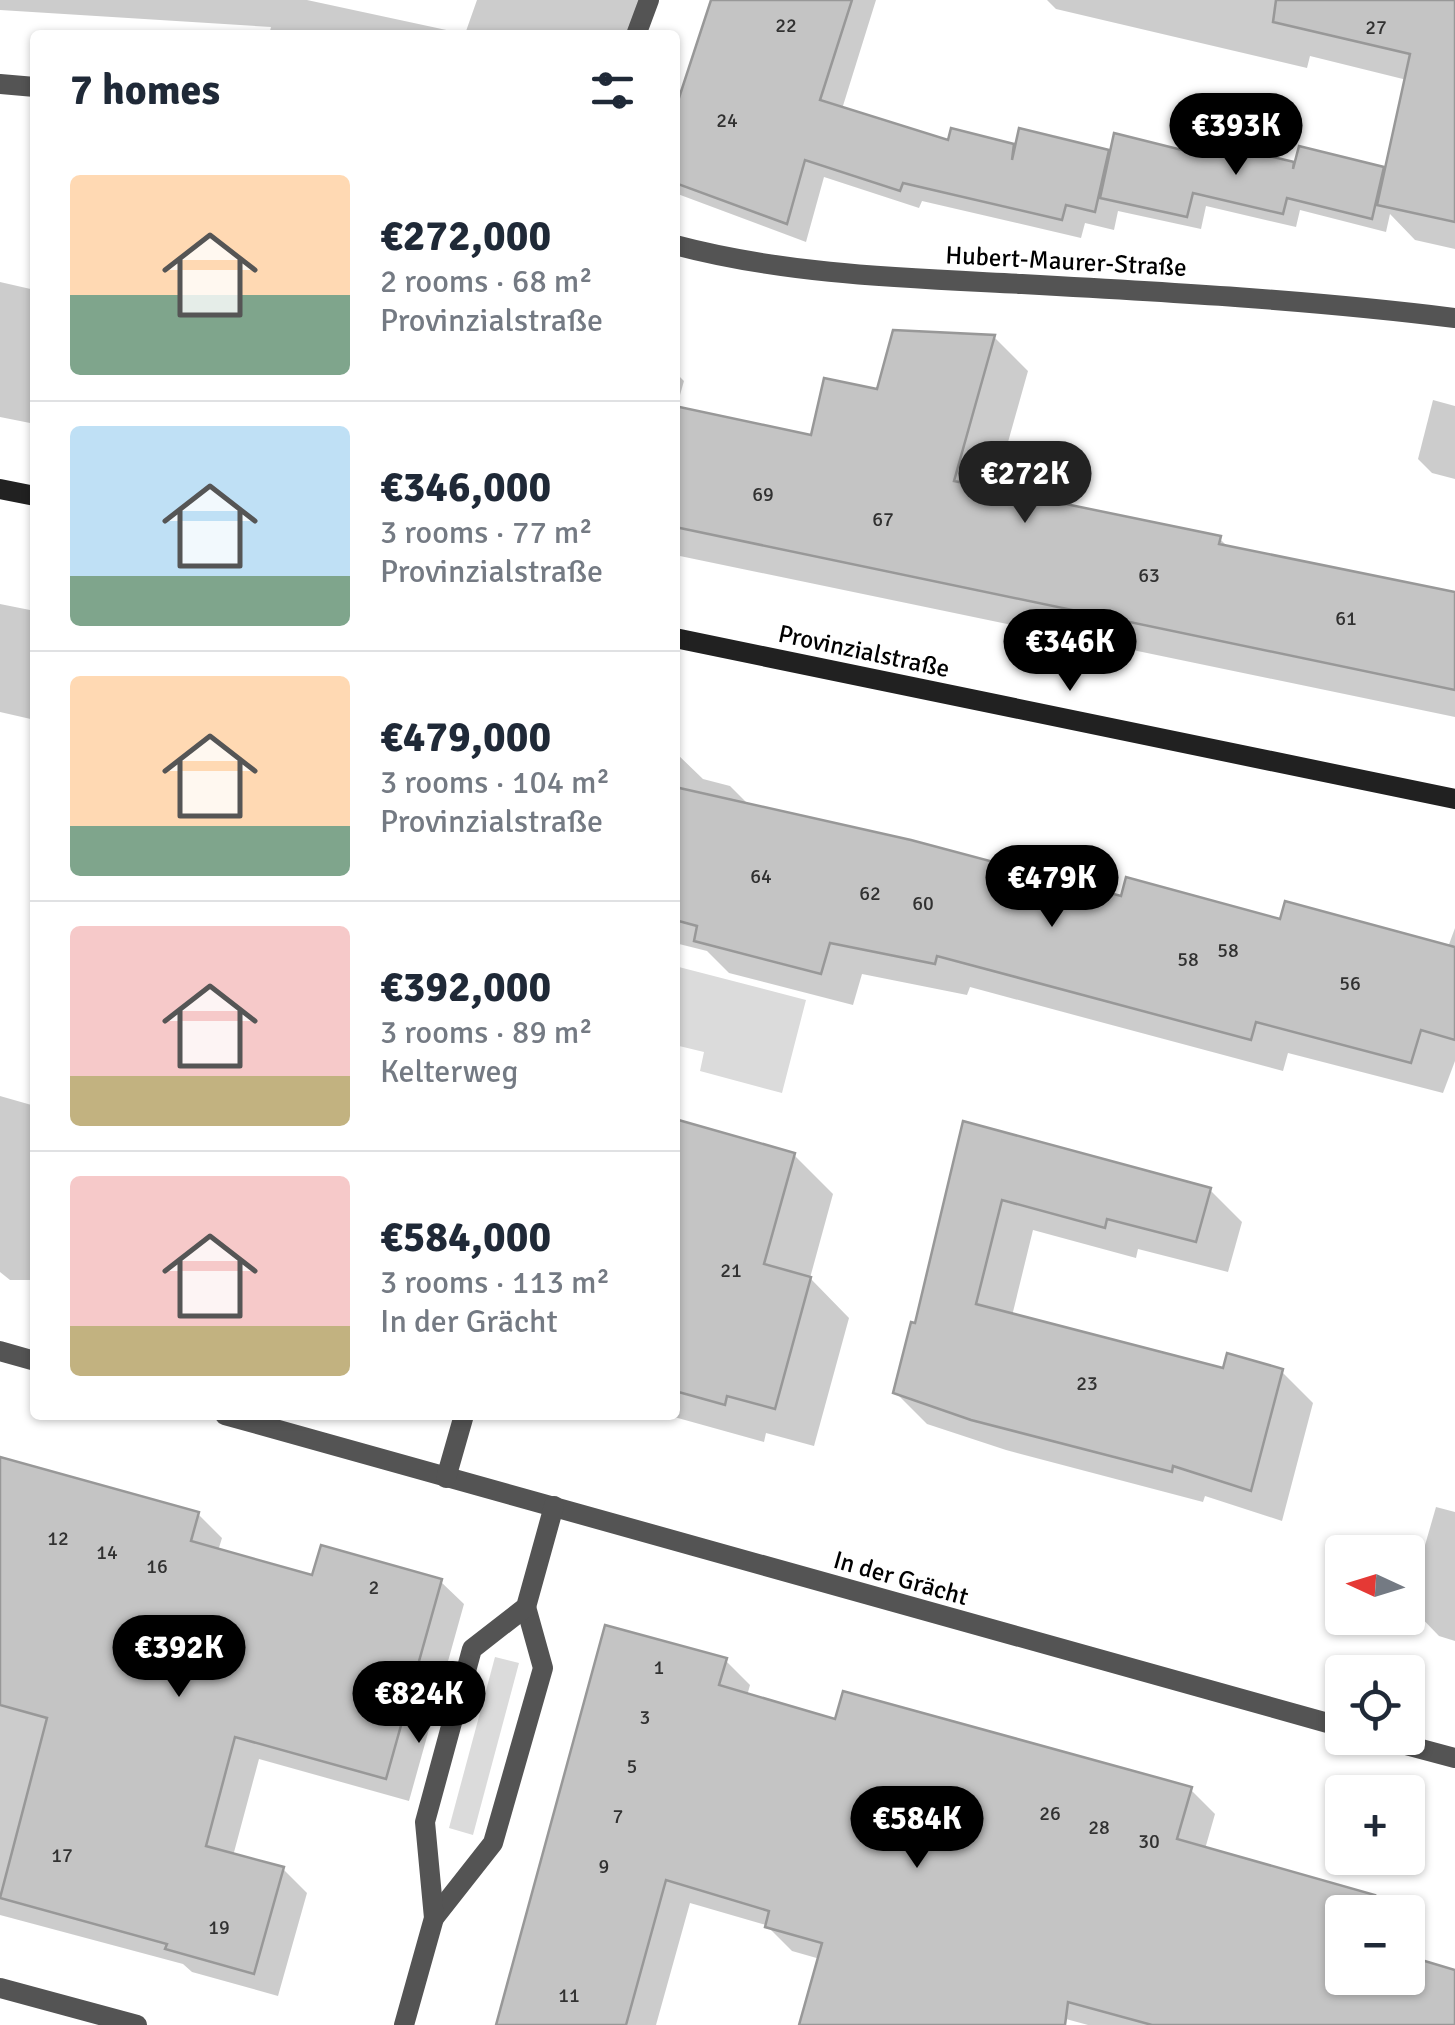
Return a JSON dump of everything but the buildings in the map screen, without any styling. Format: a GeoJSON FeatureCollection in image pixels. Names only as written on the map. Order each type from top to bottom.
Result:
{"type":"FeatureCollection","features":[{"type":"Feature","properties":{"kind":"main road"},"geometry":{"type":"LineString","coordinates":[[0,488],[30,495]]}},
{"type":"Feature","properties":{"kind":"main road","name":"Provinzialstraße"},"geometry":{"type":"LineString","coordinates":[[680,639],[1455,800]]}},
{"type":"Feature","properties":{"kind":"street"},"geometry":{"type":"LineString","coordinates":[[638,30],[648,0]]}},
{"type":"Feature","properties":{"kind":"street"},"geometry":{"type":"LineString","coordinates":[[0,84],[30,87]]}},
{"type":"Feature","properties":{"kind":"street","name":"Hubert-Maurer-Straße"},"geometry":{"type":"LineString","coordinates":[[680,246],[728,259],[870,276],[1307,299],[1455,318]]}},
{"type":"Feature","properties":{"kind":"street"},"geometry":{"type":"LineString","coordinates":[[0,1351],[30,1360]]}},
{"type":"Feature","properties":{"kind":"street","name":"In der Grächt"},"geometry":{"type":"LineString","coordinates":[[243,1420],[1325,1722]]}},
{"type":"Feature","properties":{"kind":"street"},"geometry":{"type":"LineString","coordinates":[[446,1478],[463,1420]]}},
{"type":"Feature","properties":{"kind":"street"},"geometry":{"type":"LineString","coordinates":[[434,1918],[493,1842],[543,1668],[526,1608],[554,1506]]}},
{"type":"Feature","properties":{"kind":"street"},"geometry":{"type":"LineString","coordinates":[[404,2025],[434,1918],[425,1822],[472,1649],[526,1608]]}},
{"type":"Feature","properties":{"kind":"street"},"geometry":{"type":"LineString","coordinates":[[1425,1750],[1455,1758]]}},
{"type":"Feature","properties":{"kind":"street"},"geometry":{"type":"LineString","coordinates":[[0,1988],[137,2025]]}},
{"type":"Feature","properties":{"kind":"shaded area"},"geometry":{"type":"Polygon","coordinates":[[[680,967],[806,1000],[782,1093],[700,1071],[704,1052],[680,1046],[680,967]]]}},
{"type":"Feature","properties":{"kind":"shaded area"},"geometry":{"type":"Polygon","coordinates":[[[495,1657],[519,1663],[473,1835],[449,1828],[495,1657]]]}}]}
